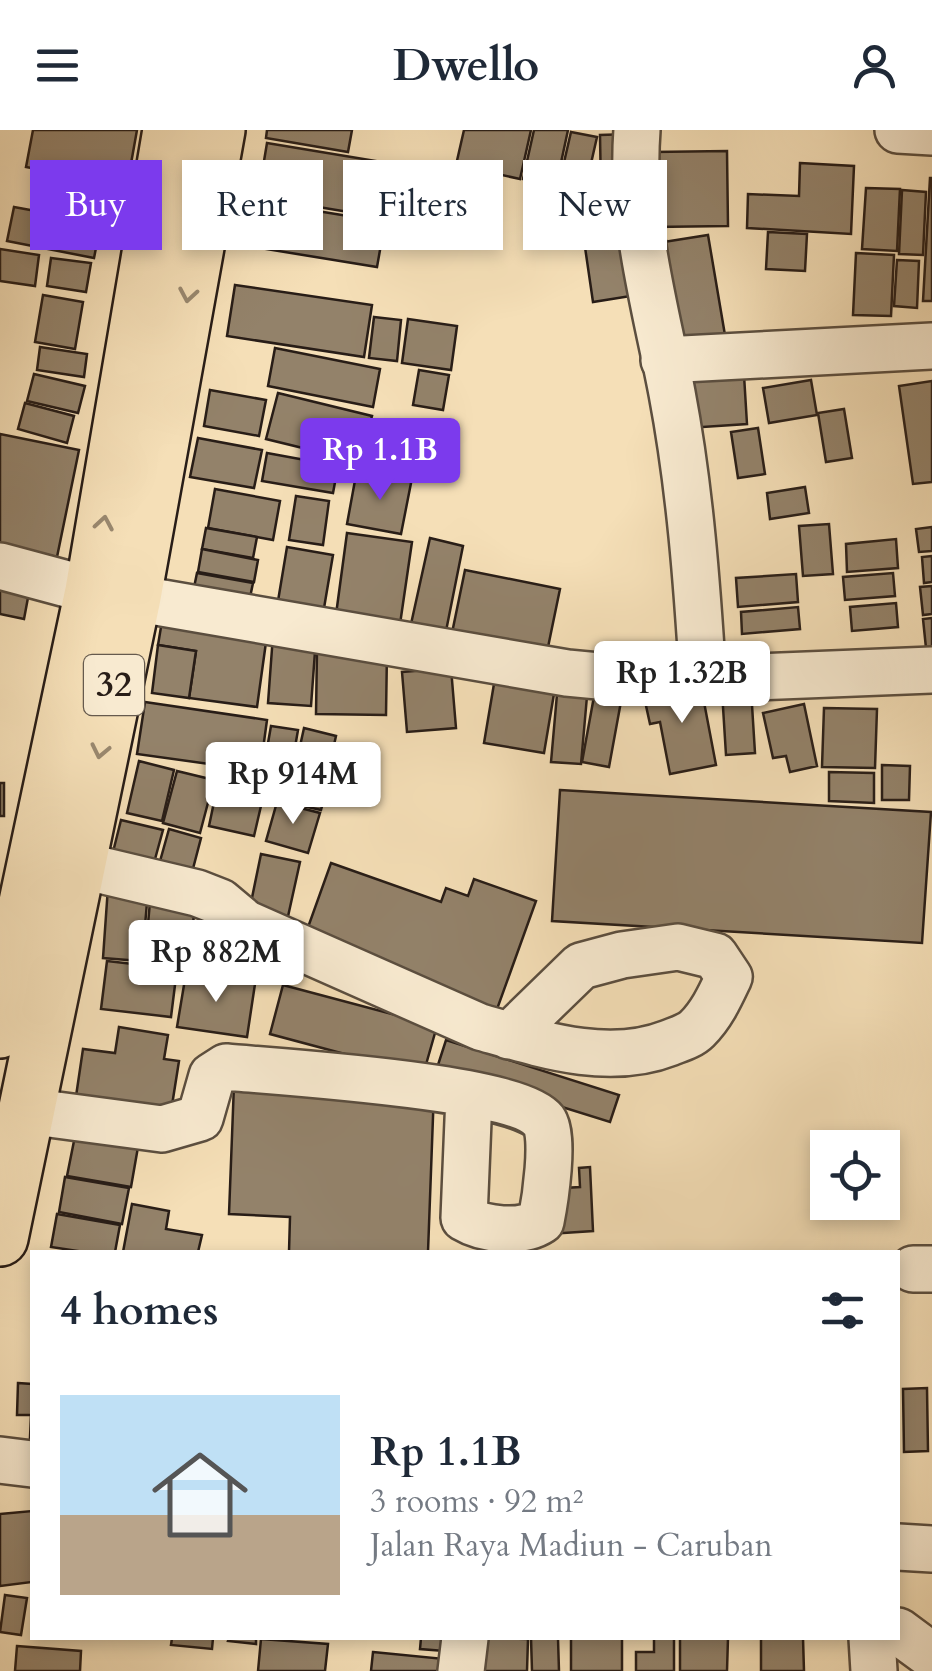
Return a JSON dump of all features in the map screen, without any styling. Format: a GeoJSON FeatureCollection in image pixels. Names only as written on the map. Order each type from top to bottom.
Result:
{"type":"FeatureCollection","features":[{"type":"Feature","properties":{"kind":"highway","name":"32"},"geometry":{"type":"LineString","coordinates":[[0,1238],[76,864],[171,130]]}},
{"type":"Feature","properties":{"kind":"highway","name":"32"},"geometry":{"type":"LineString","coordinates":[[0,1030],[14,888],[113,594],[217,130]]}},
{"type":"Feature","properties":{"kind":"street"},"geometry":{"type":"LineString","coordinates":[[637,130],[634,165],[638,228],[685,474],[703,680]]}},
{"type":"Feature","properties":{"kind":"street"},"geometry":{"type":"LineString","coordinates":[[898,130],[932,132]]}},
{"type":"Feature","properties":{"kind":"street"},"geometry":{"type":"LineString","coordinates":[[664,360],[932,346]]}},
{"type":"Feature","properties":{"kind":"street"},"geometry":{"type":"LineString","coordinates":[[0,566],[113,594],[567,674],[652,681],[932,670]]}},
{"type":"Feature","properties":{"kind":"street"},"geometry":{"type":"LineString","coordinates":[[76,864],[220,902],[245,924],[480,1028],[510,1036]]}},
{"type":"Feature","properties":{"kind":"street"},"geometry":{"type":"LineString","coordinates":[[28,1111],[162,1129],[200,1118],[212,1076],[226,1067],[424,1085],[469,1096]]}},
{"type":"Feature","properties":{"kind":"street"},"geometry":{"type":"LineString","coordinates":[[0,1460],[30,1464]]}},
{"type":"Feature","properties":{"kind":"street"},"geometry":{"type":"LineString","coordinates":[[900,1547],[932,1549]]}},
{"type":"Feature","properties":{"kind":"street"},"geometry":{"type":"LineString","coordinates":[[900,1632],[932,1656]]}},
{"type":"Feature","properties":{"kind":"street"},"geometry":{"type":"LineString","coordinates":[[461,1671],[464,1640]]}},
{"type":"Feature","properties":{"kind":"street"},"geometry":{"type":"LineString","coordinates":[[872,1640],[874,1671]]}},
{"type":"Feature","properties":{"kind":"building"},"geometry":{"type":"Polygon","coordinates":[[[33,130],[137,130],[132,160],[30,160],[30,168],[26,167],[33,130]]]}},
{"type":"Feature","properties":{"kind":"building"},"geometry":{"type":"Polygon","coordinates":[[[267,130],[352,130],[348,152],[266,138],[267,130]]]}},
{"type":"Feature","properties":{"kind":"building"},"geometry":{"type":"Polygon","coordinates":[[[464,130],[531,130],[520,179],[503,175],[503,160],[457,160],[464,130]]]}},
{"type":"Feature","properties":{"kind":"building"},"geometry":{"type":"Polygon","coordinates":[[[534,130],[568,130],[562,160],[527,160],[534,130]]]}},
{"type":"Feature","properties":{"kind":"building"},"geometry":{"type":"Polygon","coordinates":[[[571,132],[597,137],[592,160],[565,160],[571,132]]]}},
{"type":"Feature","properties":{"kind":"building"},"geometry":{"type":"Polygon","coordinates":[[[630,134],[630,160],[600,160],[600,135],[630,134]]]}},
{"type":"Feature","properties":{"kind":"building"},"geometry":{"type":"Polygon","coordinates":[[[267,143],[370,160],[343,160],[343,211],[323,208],[323,160],[264,160],[267,143]]]}},
{"type":"Feature","properties":{"kind":"building"},"geometry":{"type":"Polygon","coordinates":[[[727,151],[728,226],[667,227],[667,160],[652,160],[652,152],[727,151]]]}},
{"type":"Feature","properties":{"kind":"building"},"geometry":{"type":"Polygon","coordinates":[[[800,163],[854,166],[851,234],[747,228],[748,194],[799,196],[800,163]]]}},
{"type":"Feature","properties":{"kind":"building"},"geometry":{"type":"Polygon","coordinates":[[[930,178],[932,301],[923,301],[930,178]]]}},
{"type":"Feature","properties":{"kind":"building"},"geometry":{"type":"Polygon","coordinates":[[[866,188],[900,189],[897,251],[862,249],[866,188]]]}},
{"type":"Feature","properties":{"kind":"building"},"geometry":{"type":"Polygon","coordinates":[[[902,190],[926,192],[923,255],[899,254],[902,190]]]}},
{"type":"Feature","properties":{"kind":"building"},"geometry":{"type":"Polygon","coordinates":[[[14,207],[30,210],[30,245],[7,241],[14,207]]]}},
{"type":"Feature","properties":{"kind":"building"},"geometry":{"type":"Polygon","coordinates":[[[323,212],[343,215],[343,250],[380,250],[377,267],[272,250],[323,250],[323,212]]]}},
{"type":"Feature","properties":{"kind":"building"},"geometry":{"type":"Polygon","coordinates":[[[768,232],[807,234],[805,271],[766,269],[768,232]]]}},
{"type":"Feature","properties":{"kind":"building"},"geometry":{"type":"Polygon","coordinates":[[[708,235],[726,341],[668,351],[652,250],[667,250],[667,241],[708,235]]]}},
{"type":"Feature","properties":{"kind":"building"},"geometry":{"type":"Polygon","coordinates":[[[0,249],[39,255],[35,286],[0,281],[0,249]]]}},
{"type":"Feature","properties":{"kind":"building"},"geometry":{"type":"Polygon","coordinates":[[[53,250],[96,250],[94,258],[53,250]]]}},
{"type":"Feature","properties":{"kind":"building"},"geometry":{"type":"Polygon","coordinates":[[[585,250],[630,250],[637,295],[593,302],[585,250]]]}},
{"type":"Feature","properties":{"kind":"building"},"geometry":{"type":"Polygon","coordinates":[[[856,253],[894,255],[891,316],[853,315],[856,253]]]}},
{"type":"Feature","properties":{"kind":"building"},"geometry":{"type":"Polygon","coordinates":[[[51,258],[91,263],[86,292],[47,286],[51,258]]]}},
{"type":"Feature","properties":{"kind":"building"},"geometry":{"type":"Polygon","coordinates":[[[897,260],[919,261],[917,308],[894,306],[897,260]]]}},
{"type":"Feature","properties":{"kind":"building"},"geometry":{"type":"Polygon","coordinates":[[[235,285],[372,305],[364,357],[227,336],[235,285]]]}},
{"type":"Feature","properties":{"kind":"building"},"geometry":{"type":"Polygon","coordinates":[[[43,295],[83,302],[75,349],[35,342],[43,295]]]}},
{"type":"Feature","properties":{"kind":"building"},"geometry":{"type":"Polygon","coordinates":[[[374,317],[401,320],[397,361],[369,358],[374,317]]]}},
{"type":"Feature","properties":{"kind":"building"},"geometry":{"type":"Polygon","coordinates":[[[408,319],[457,326],[451,370],[402,363],[408,319]]]}},
{"type":"Feature","properties":{"kind":"building"},"geometry":{"type":"Polygon","coordinates":[[[40,347],[87,354],[84,377],[37,370],[40,347]]]}},
{"type":"Feature","properties":{"kind":"building"},"geometry":{"type":"Polygon","coordinates":[[[275,348],[380,369],[373,407],[268,386],[275,348]]]}},
{"type":"Feature","properties":{"kind":"building"},"geometry":{"type":"Polygon","coordinates":[[[419,370],[449,375],[443,410],[413,405],[419,370]]]}},
{"type":"Feature","properties":{"kind":"building"},"geometry":{"type":"Polygon","coordinates":[[[34,374],[85,386],[78,413],[27,401],[34,374]]]}},
{"type":"Feature","properties":{"kind":"building"},"geometry":{"type":"Polygon","coordinates":[[[744,375],[747,424],[688,428],[685,380],[744,375]]]}},
{"type":"Feature","properties":{"kind":"building"},"geometry":{"type":"Polygon","coordinates":[[[811,380],[817,415],[769,423],[763,388],[811,380]]]}},
{"type":"Feature","properties":{"kind":"building"},"geometry":{"type":"Polygon","coordinates":[[[932,381],[932,482],[913,484],[899,386],[932,381]]]}},
{"type":"Feature","properties":{"kind":"building"},"geometry":{"type":"Polygon","coordinates":[[[210,390],[266,400],[259,436],[204,426],[210,390]]]}},
{"type":"Feature","properties":{"kind":"building"},"geometry":{"type":"Polygon","coordinates":[[[278,393],[372,416],[360,462],[266,439],[278,393]]]}},
{"type":"Feature","properties":{"kind":"building"},"geometry":{"type":"Polygon","coordinates":[[[25,403],[74,416],[67,443],[18,429],[25,403]]]}},
{"type":"Feature","properties":{"kind":"building"},"geometry":{"type":"Polygon","coordinates":[[[844,409],[852,458],[826,462],[818,413],[844,409]]]}},
{"type":"Feature","properties":{"kind":"building"},"geometry":{"type":"Polygon","coordinates":[[[403,422],[428,426],[419,471],[372,462],[376,440],[400,444],[403,422]]]}},
{"type":"Feature","properties":{"kind":"building"},"geometry":{"type":"Polygon","coordinates":[[[758,428],[765,474],[738,478],[731,432],[758,428]]]}},
{"type":"Feature","properties":{"kind":"building"},"geometry":{"type":"Polygon","coordinates":[[[0,434],[79,450],[57,557],[0,545],[0,434]]]}},
{"type":"Feature","properties":{"kind":"building"},"geometry":{"type":"Polygon","coordinates":[[[198,438],[262,450],[254,488],[190,477],[198,438]]]}},
{"type":"Feature","properties":{"kind":"building"},"geometry":{"type":"Polygon","coordinates":[[[267,453],[338,466],[333,493],[262,481],[267,453]]]}},
{"type":"Feature","properties":{"kind":"building"},"geometry":{"type":"Polygon","coordinates":[[[388,474],[412,478],[401,534],[347,524],[356,475],[387,481],[388,474]]]}},
{"type":"Feature","properties":{"kind":"building"},"geometry":{"type":"Polygon","coordinates":[[[805,487],[809,513],[770,519],[767,493],[805,487]]]}},
{"type":"Feature","properties":{"kind":"building"},"geometry":{"type":"Polygon","coordinates":[[[215,489],[280,501],[273,540],[208,528],[215,489]]]}},
{"type":"Feature","properties":{"kind":"building"},"geometry":{"type":"Polygon","coordinates":[[[296,496],[329,501],[323,545],[289,540],[296,496]]]}},
{"type":"Feature","properties":{"kind":"building"},"geometry":{"type":"Polygon","coordinates":[[[829,524],[833,574],[803,576],[799,526],[829,524]]]}},
{"type":"Feature","properties":{"kind":"building"},"geometry":{"type":"Polygon","coordinates":[[[932,527],[932,551],[919,552],[916,529],[932,527]]]}},
{"type":"Feature","properties":{"kind":"building"},"geometry":{"type":"Polygon","coordinates":[[[206,528],[257,537],[253,558],[202,549],[206,528]]]}},
{"type":"Feature","properties":{"kind":"building"},"geometry":{"type":"Polygon","coordinates":[[[347,533],[412,542],[399,631],[335,622],[347,533]]]}},
{"type":"Feature","properties":{"kind":"building"},"geometry":{"type":"Polygon","coordinates":[[[430,538],[463,546],[446,631],[411,624],[430,538]]]}},
{"type":"Feature","properties":{"kind":"building"},"geometry":{"type":"Polygon","coordinates":[[[896,539],[898,568],[847,572],[846,544],[896,539]]]}},
{"type":"Feature","properties":{"kind":"building"},"geometry":{"type":"Polygon","coordinates":[[[287,547],[333,555],[323,614],[277,607],[287,547]]]}},
{"type":"Feature","properties":{"kind":"building"},"geometry":{"type":"Polygon","coordinates":[[[202,549],[258,560],[254,582],[198,572],[202,549]]]}},
{"type":"Feature","properties":{"kind":"building"},"geometry":{"type":"Polygon","coordinates":[[[932,556],[932,582],[924,583],[922,557],[932,556]]]}},
{"type":"Feature","properties":{"kind":"building"},"geometry":{"type":"Polygon","coordinates":[[[465,570],[560,589],[547,652],[452,633],[465,570]]]}},
{"type":"Feature","properties":{"kind":"building"},"geometry":{"type":"Polygon","coordinates":[[[197,573],[253,583],[248,607],[192,597],[197,573]]]}},
{"type":"Feature","properties":{"kind":"building"},"geometry":{"type":"Polygon","coordinates":[[[893,573],[895,596],[845,600],[843,577],[893,573]]]}},
{"type":"Feature","properties":{"kind":"building"},"geometry":{"type":"Polygon","coordinates":[[[796,574],[798,602],[738,607],[736,578],[796,574]]]}},
{"type":"Feature","properties":{"kind":"building"},"geometry":{"type":"Polygon","coordinates":[[[0,582],[30,587],[24,619],[0,614],[0,582]]]}},
{"type":"Feature","properties":{"kind":"building"},"geometry":{"type":"Polygon","coordinates":[[[932,586],[932,614],[923,615],[920,587],[932,586]]]}},
{"type":"Feature","properties":{"kind":"building"},"geometry":{"type":"Polygon","coordinates":[[[896,603],[898,627],[852,631],[850,607],[896,603]]]}},
{"type":"Feature","properties":{"kind":"building"},"geometry":{"type":"Polygon","coordinates":[[[798,607],[800,629],[742,634],[741,612],[798,607]]]}},
{"type":"Feature","properties":{"kind":"building"},"geometry":{"type":"Polygon","coordinates":[[[932,618],[932,647],[926,648],[923,619],[932,618]]]}},
{"type":"Feature","properties":{"kind":"building"},"geometry":{"type":"Polygon","coordinates":[[[162,621],[267,635],[257,707],[189,698],[196,651],[158,645],[162,621]]]}},
{"type":"Feature","properties":{"kind":"building"},"geometry":{"type":"Polygon","coordinates":[[[273,635],[316,638],[311,706],[268,703],[273,635]]]}},
{"type":"Feature","properties":{"kind":"building"},"geometry":{"type":"Polygon","coordinates":[[[158,645],[196,651],[189,698],[152,693],[158,645]]]}},
{"type":"Feature","properties":{"kind":"building"},"geometry":{"type":"Polygon","coordinates":[[[317,650],[387,651],[386,715],[316,714],[317,650]]]}},
{"type":"Feature","properties":{"kind":"building"},"geometry":{"type":"Polygon","coordinates":[[[451,668],[456,728],[407,732],[402,672],[451,668]]]}},
{"type":"Feature","properties":{"kind":"building"},"geometry":{"type":"Polygon","coordinates":[[[496,672],[556,682],[544,753],[484,743],[496,672]]]}},
{"type":"Feature","properties":{"kind":"building"},"geometry":{"type":"Polygon","coordinates":[[[700,681],[716,765],[670,774],[660,722],[650,724],[643,692],[700,681]]]}},
{"type":"Feature","properties":{"kind":"building"},"geometry":{"type":"Polygon","coordinates":[[[558,683],[588,685],[581,764],[551,762],[558,683]]]}},
{"type":"Feature","properties":{"kind":"building"},"geometry":{"type":"Polygon","coordinates":[[[751,689],[755,753],[726,755],[722,691],[751,689]]]}},
{"type":"Feature","properties":{"kind":"building"},"geometry":{"type":"Polygon","coordinates":[[[595,691],[622,696],[609,767],[582,762],[595,691]]]}},
{"type":"Feature","properties":{"kind":"building"},"geometry":{"type":"Polygon","coordinates":[[[145,702],[267,720],[260,771],[137,754],[145,702]]]}},
{"type":"Feature","properties":{"kind":"building"},"geometry":{"type":"Polygon","coordinates":[[[804,704],[817,766],[790,772],[786,756],[773,758],[763,713],[804,704]]]}},
{"type":"Feature","properties":{"kind":"building"},"geometry":{"type":"Polygon","coordinates":[[[824,708],[877,709],[875,768],[822,767],[824,708]]]}},
{"type":"Feature","properties":{"kind":"building"},"geometry":{"type":"Polygon","coordinates":[[[271,726],[298,730],[288,788],[261,783],[271,726]]]}},
{"type":"Feature","properties":{"kind":"building"},"geometry":{"type":"Polygon","coordinates":[[[304,728],[336,736],[325,785],[293,778],[304,728]]]}},
{"type":"Feature","properties":{"kind":"building"},"geometry":{"type":"Polygon","coordinates":[[[139,761],[174,770],[162,821],[127,813],[139,761]]]}},
{"type":"Feature","properties":{"kind":"building"},"geometry":{"type":"Polygon","coordinates":[[[882,765],[910,766],[909,800],[882,800],[882,765]]]}},
{"type":"Feature","properties":{"kind":"building"},"geometry":{"type":"Polygon","coordinates":[[[177,771],[214,780],[200,833],[163,823],[177,771]]]}},
{"type":"Feature","properties":{"kind":"building"},"geometry":{"type":"Polygon","coordinates":[[[829,772],[874,773],[874,803],[829,801],[829,772]]]}},
{"type":"Feature","properties":{"kind":"building"},"geometry":{"type":"Polygon","coordinates":[[[0,783],[4,783],[4,816],[0,816],[0,783]]]}},
{"type":"Feature","properties":{"kind":"building"},"geometry":{"type":"Polygon","coordinates":[[[218,783],[264,793],[254,836],[209,826],[218,783]]]}},
{"type":"Feature","properties":{"kind":"building"},"geometry":{"type":"Polygon","coordinates":[[[295,784],[326,791],[321,810],[290,803],[295,784]]]}},
{"type":"Feature","properties":{"kind":"building"},"geometry":{"type":"Polygon","coordinates":[[[560,790],[931,812],[922,943],[552,921],[560,790]]]}},
{"type":"Feature","properties":{"kind":"building"},"geometry":{"type":"Polygon","coordinates":[[[277,802],[320,813],[308,853],[266,841],[277,802]]]}},
{"type":"Feature","properties":{"kind":"building"},"geometry":{"type":"Polygon","coordinates":[[[121,820],[163,830],[152,870],[111,860],[121,820]]]}},
{"type":"Feature","properties":{"kind":"building"},"geometry":{"type":"Polygon","coordinates":[[[169,829],[201,838],[190,880],[157,872],[169,829]]]}},
{"type":"Feature","properties":{"kind":"building"},"geometry":{"type":"Polygon","coordinates":[[[261,854],[300,862],[285,930],[247,922],[261,854]]]}},
{"type":"Feature","properties":{"kind":"building"},"geometry":{"type":"Polygon","coordinates":[[[331,863],[441,902],[446,888],[468,896],[474,879],[536,901],[496,1012],[302,944],[331,863]]]}},
{"type":"Feature","properties":{"kind":"building"},"geometry":{"type":"Polygon","coordinates":[[[108,887],[148,891],[144,937],[179,940],[177,964],[103,958],[108,887]]]}},
{"type":"Feature","properties":{"kind":"building"},"geometry":{"type":"Polygon","coordinates":[[[150,902],[195,907],[191,940],[147,935],[150,902]]]}},
{"type":"Feature","properties":{"kind":"building"},"geometry":{"type":"Polygon","coordinates":[[[107,961],[177,969],[171,1017],[101,1009],[107,961]]]}},
{"type":"Feature","properties":{"kind":"building"},"geometry":{"type":"Polygon","coordinates":[[[186,973],[255,984],[247,1037],[177,1027],[186,973]]]}},
{"type":"Feature","properties":{"kind":"building"},"geometry":{"type":"Polygon","coordinates":[[[283,985],[437,1026],[423,1075],[270,1034],[283,985]]]}},
{"type":"Feature","properties":{"kind":"building"},"geometry":{"type":"Polygon","coordinates":[[[119,1027],[168,1035],[164,1059],[179,1061],[170,1118],[75,1103],[83,1049],[115,1053],[119,1027]]]}},
{"type":"Feature","properties":{"kind":"building"},"geometry":{"type":"Polygon","coordinates":[[[446,1040],[619,1095],[610,1122],[437,1068],[446,1040]]]}},
{"type":"Feature","properties":{"kind":"building"},"geometry":{"type":"Polygon","coordinates":[[[234,1084],[434,1090],[428,1250],[289,1250],[290,1217],[229,1214],[234,1084]]]}},
{"type":"Feature","properties":{"kind":"building"},"geometry":{"type":"Polygon","coordinates":[[[75,1136],[138,1147],[131,1187],[67,1176],[75,1136]]]}},
{"type":"Feature","properties":{"kind":"building"},"geometry":{"type":"Polygon","coordinates":[[[590,1167],[593,1231],[549,1234],[547,1189],[580,1187],[579,1168],[590,1167]]]}},
{"type":"Feature","properties":{"kind":"building"},"geometry":{"type":"Polygon","coordinates":[[[65,1177],[129,1188],[122,1224],[59,1212],[65,1177]]]}},
{"type":"Feature","properties":{"kind":"building"},"geometry":{"type":"Polygon","coordinates":[[[132,1204],[169,1211],[166,1229],[202,1235],[198,1250],[123,1250],[132,1204]]]}},
{"type":"Feature","properties":{"kind":"building"},"geometry":{"type":"Polygon","coordinates":[[[57,1214],[120,1225],[115,1250],[51,1247],[57,1214]]]}},
{"type":"Feature","properties":{"kind":"building"},"geometry":{"type":"Polygon","coordinates":[[[18,1383],[30,1384],[30,1415],[17,1415],[18,1383]]]}},
{"type":"Feature","properties":{"kind":"building"},"geometry":{"type":"Polygon","coordinates":[[[927,1388],[928,1451],[904,1452],[903,1389],[927,1388]]]}},
{"type":"Feature","properties":{"kind":"building"},"geometry":{"type":"Polygon","coordinates":[[[30,1511],[30,1582],[0,1586],[0,1514],[30,1511]]]}},
{"type":"Feature","properties":{"kind":"building"},"geometry":{"type":"Polygon","coordinates":[[[5,1595],[27,1598],[21,1635],[0,1632],[5,1595]]]}},
{"type":"Feature","properties":{"kind":"building"},"geometry":{"type":"Polygon","coordinates":[[[172,1640],[213,1640],[212,1649],[171,1645],[172,1640]]]}},
{"type":"Feature","properties":{"kind":"building"},"geometry":{"type":"Polygon","coordinates":[[[256,1640],[256,1644],[228,1641],[256,1640]]]}},
{"type":"Feature","properties":{"kind":"building"},"geometry":{"type":"Polygon","coordinates":[[[261,1640],[328,1644],[325,1671],[258,1671],[261,1640]]]}},
{"type":"Feature","properties":{"kind":"building"},"geometry":{"type":"Polygon","coordinates":[[[421,1640],[458,1640],[457,1652],[420,1649],[421,1640]]]}},
{"type":"Feature","properties":{"kind":"building"},"geometry":{"type":"Polygon","coordinates":[[[475,1640],[528,1640],[527,1671],[474,1671],[475,1640]]]}},
{"type":"Feature","properties":{"kind":"building"},"geometry":{"type":"Polygon","coordinates":[[[531,1640],[558,1640],[559,1671],[532,1671],[531,1640]]]}},
{"type":"Feature","properties":{"kind":"building"},"geometry":{"type":"Polygon","coordinates":[[[571,1640],[622,1640],[622,1671],[571,1671],[571,1640]]]}},
{"type":"Feature","properties":{"kind":"building"},"geometry":{"type":"Polygon","coordinates":[[[654,1640],[674,1640],[674,1671],[636,1671],[636,1652],[654,1652],[654,1640]]]}},
{"type":"Feature","properties":{"kind":"building"},"geometry":{"type":"Polygon","coordinates":[[[680,1640],[728,1640],[727,1671],[680,1671],[680,1640]]]}},
{"type":"Feature","properties":{"kind":"building"},"geometry":{"type":"Polygon","coordinates":[[[761,1640],[803,1640],[804,1671],[761,1671],[761,1640]]]}},
{"type":"Feature","properties":{"kind":"building"},"geometry":{"type":"Polygon","coordinates":[[[17,1646],[81,1651],[80,1671],[15,1671],[17,1646]]]}},
{"type":"Feature","properties":{"kind":"building"},"geometry":{"type":"Polygon","coordinates":[[[373,1652],[455,1660],[454,1671],[371,1671],[373,1652]]]}}]}
